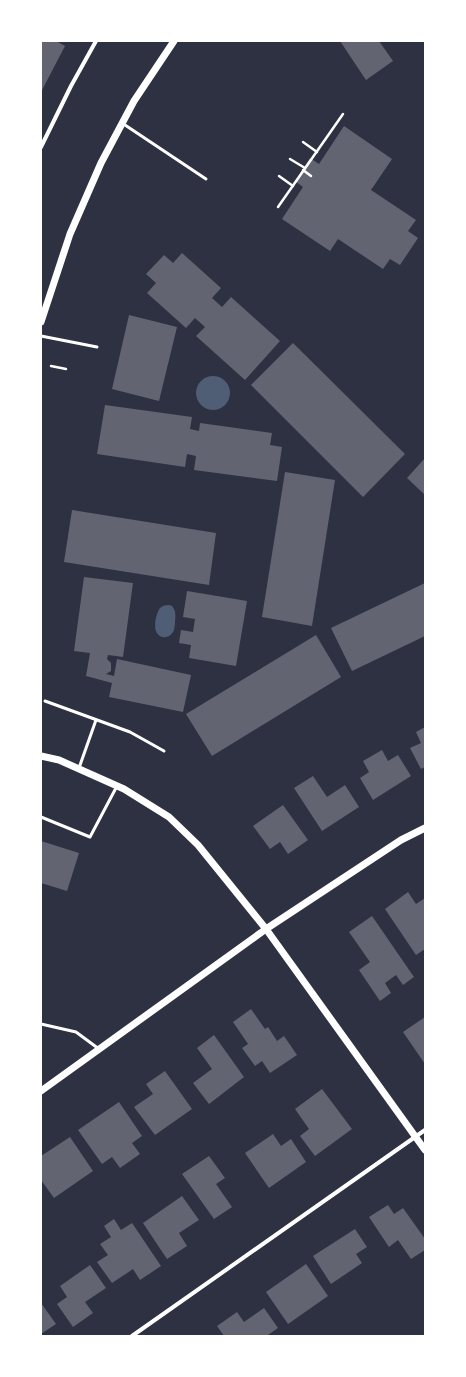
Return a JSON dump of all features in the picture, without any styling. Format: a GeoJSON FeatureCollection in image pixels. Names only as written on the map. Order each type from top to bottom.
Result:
{"type":"FeatureCollection","features":[{"type":"Feature","properties":{"kind":"street"},"geometry":{"type":"LineString","coordinates":[[41,147],[71,86],[96,41]]}},
{"type":"Feature","properties":{"kind":"street"},"geometry":{"type":"LineString","coordinates":[[41,322],[70,234],[101,163],[134,101],[174,41]]}},
{"type":"Feature","properties":{"kind":"street"},"geometry":{"type":"LineString","coordinates":[[41,756],[59,760],[117,786],[169,817],[198,845],[266,930],[425,1150]]}},
{"type":"Feature","properties":{"kind":"street"},"geometry":{"type":"LineString","coordinates":[[41,1091],[266,930],[401,840],[425,828]]}},
{"type":"Feature","properties":{"kind":"street"},"geometry":{"type":"LineString","coordinates":[[132,1336],[425,1130]]}},
{"type":"Feature","properties":{"kind":"lane"},"geometry":{"type":"LineString","coordinates":[[122,123],[206,179]]}},
{"type":"Feature","properties":{"kind":"lane"},"geometry":{"type":"LineString","coordinates":[[41,336],[97,347]]}},
{"type":"Feature","properties":{"kind":"lane"},"geometry":{"type":"LineString","coordinates":[[45,701],[130,732],[164,751]]}},
{"type":"Feature","properties":{"kind":"lane"},"geometry":{"type":"LineString","coordinates":[[79,768],[96,720]]}},
{"type":"Feature","properties":{"kind":"lane"},"geometry":{"type":"LineString","coordinates":[[41,817],[90,837],[117,786]]}},
{"type":"Feature","properties":{"kind":"lane"},"geometry":{"type":"LineString","coordinates":[[41,1024],[76,1032],[100,1049]]}},
{"type":"Feature","properties":{"kind":"path"},"geometry":{"type":"LineString","coordinates":[[278,207],[343,114]]}},
{"type":"Feature","properties":{"kind":"path"},"geometry":{"type":"LineString","coordinates":[[303,142],[317,152]]}},
{"type":"Feature","properties":{"kind":"path"},"geometry":{"type":"LineString","coordinates":[[290,159],[311,176]]}},
{"type":"Feature","properties":{"kind":"path"},"geometry":{"type":"LineString","coordinates":[[278,176],[292,186]]}},
{"type":"Feature","properties":{"kind":"path"},"geometry":{"type":"LineString","coordinates":[[51,366],[66,369]]}},
{"type":"Feature","properties":{"kind":"water"},"geometry":{"type":"Polygon","coordinates":[[[213,376],[225,381],[230,393],[225,405],[213,410],[201,405],[196,393],[201,381],[213,376]]]}},
{"type":"Feature","properties":{"kind":"water"},"geometry":{"type":"Polygon","coordinates":[[[169,605],[174,608],[175,612],[173,633],[166,637],[161,637],[155,628],[157,613],[160,608],[169,605]]]}},
{"type":"Feature","properties":{"kind":"building"},"geometry":{"type":"Polygon","coordinates":[[[41,41],[56,41],[65,46],[41,92],[41,41]]]}},
{"type":"Feature","properties":{"kind":"building"},"geometry":{"type":"Polygon","coordinates":[[[340,41],[379,41],[393,61],[366,80],[340,41]]]}},
{"type":"Feature","properties":{"kind":"building"},"geometry":{"type":"Polygon","coordinates":[[[344,126],[392,159],[371,190],[416,220],[408,231],[418,238],[400,265],[390,259],[383,269],[338,239],[330,251],[282,219],[303,187],[295,181],[310,158],[319,164],[344,126]]]}},
{"type":"Feature","properties":{"kind":"building"},"geometry":{"type":"Polygon","coordinates":[[[182,253],[221,288],[212,298],[222,307],[231,297],[280,341],[245,380],[196,336],[205,327],[195,318],[186,328],[147,293],[156,283],[146,274],[164,255],[173,263],[182,253]]]}},
{"type":"Feature","properties":{"kind":"building"},"geometry":{"type":"Polygon","coordinates":[[[129,315],[177,327],[159,401],[112,389],[129,315]]]}},
{"type":"Feature","properties":{"kind":"building"},"geometry":{"type":"Polygon","coordinates":[[[293,343],[405,454],[363,497],[251,385],[293,343]]]}},
{"type":"Feature","properties":{"kind":"building"},"geometry":{"type":"Polygon","coordinates":[[[105,405],[192,417],[190,429],[199,431],[200,423],[272,433],[270,445],[282,447],[277,481],[194,470],[196,456],[187,454],[185,467],[97,454],[105,405]]]}},
{"type":"Feature","properties":{"kind":"building"},"geometry":{"type":"Polygon","coordinates":[[[425,458],[425,495],[407,478],[425,458]]]}},
{"type":"Feature","properties":{"kind":"building"},"geometry":{"type":"Polygon","coordinates":[[[285,472],[335,480],[312,626],[262,617],[285,472]]]}},
{"type":"Feature","properties":{"kind":"building"},"geometry":{"type":"Polygon","coordinates":[[[72,510],[216,533],[209,585],[64,562],[72,510]]]}},
{"type":"Feature","properties":{"kind":"building"},"geometry":{"type":"Polygon","coordinates":[[[84,577],[133,583],[123,657],[108,655],[107,659],[111,663],[111,671],[106,674],[114,676],[117,659],[191,675],[183,712],[109,697],[112,683],[86,676],[90,653],[74,651],[84,577]]]}},
{"type":"Feature","properties":{"kind":"building"},"geometry":{"type":"Polygon","coordinates":[[[425,583],[425,636],[352,671],[331,628],[425,583]]]}},
{"type":"Feature","properties":{"kind":"building"},"geometry":{"type":"Polygon","coordinates":[[[187,591],[247,601],[236,666],[189,658],[191,645],[179,643],[181,630],[193,632],[195,619],[183,617],[187,591]]]}},
{"type":"Feature","properties":{"kind":"building"},"geometry":{"type":"Polygon","coordinates":[[[316,635],[341,677],[212,756],[186,714],[316,635]]]}},
{"type":"Feature","properties":{"kind":"building"},"geometry":{"type":"Polygon","coordinates":[[[425,727],[425,767],[421,769],[410,748],[421,743],[416,732],[425,727]]]}},
{"type":"Feature","properties":{"kind":"building"},"geometry":{"type":"Polygon","coordinates":[[[382,750],[388,761],[398,755],[411,776],[373,800],[360,778],[369,772],[363,761],[382,750]]]}},
{"type":"Feature","properties":{"kind":"building"},"geometry":{"type":"Polygon","coordinates":[[[313,776],[327,797],[345,785],[359,807],[322,831],[294,788],[313,776]]]}},
{"type":"Feature","properties":{"kind":"building"},"geometry":{"type":"Polygon","coordinates":[[[283,805],[308,840],[288,854],[280,842],[270,849],[253,826],[283,805]]]}},
{"type":"Feature","properties":{"kind":"building"},"geometry":{"type":"Polygon","coordinates":[[[41,841],[79,853],[67,891],[41,883],[41,841]]]}},
{"type":"Feature","properties":{"kind":"building"},"geometry":{"type":"Polygon","coordinates":[[[408,892],[416,904],[425,898],[425,949],[416,955],[385,909],[408,892]]]}},
{"type":"Feature","properties":{"kind":"building"},"geometry":{"type":"Polygon","coordinates":[[[372,916],[414,977],[403,985],[396,975],[385,983],[391,993],[380,1001],[359,970],[370,962],[349,932],[372,916]]]}},
{"type":"Feature","properties":{"kind":"building"},"geometry":{"type":"Polygon","coordinates":[[[251,1009],[265,1029],[268,1027],[277,1041],[284,1036],[297,1055],[270,1073],[262,1061],[255,1066],[242,1048],[248,1044],[233,1022],[251,1009]]]}},
{"type":"Feature","properties":{"kind":"building"},"geometry":{"type":"Polygon","coordinates":[[[425,1017],[425,1064],[403,1032],[425,1017]]]}},
{"type":"Feature","properties":{"kind":"building"},"geometry":{"type":"Polygon","coordinates":[[[214,1035],[244,1077],[209,1104],[193,1083],[212,1069],[197,1048],[214,1035]]]}},
{"type":"Feature","properties":{"kind":"building"},"geometry":{"type":"Polygon","coordinates":[[[165,1071],[192,1109],[155,1135],[134,1107],[153,1094],[146,1084],[165,1071]]]}},
{"type":"Feature","properties":{"kind":"building"},"geometry":{"type":"Polygon","coordinates":[[[322,1089],[352,1129],[315,1156],[300,1136],[309,1129],[295,1109],[322,1089]]]}},
{"type":"Feature","properties":{"kind":"building"},"geometry":{"type":"Polygon","coordinates":[[[119,1102],[142,1136],[132,1143],[140,1154],[120,1168],[112,1157],[102,1164],[78,1130],[119,1102]]]}},
{"type":"Feature","properties":{"kind":"building"},"geometry":{"type":"Polygon","coordinates":[[[273,1134],[281,1146],[291,1139],[306,1162],[269,1188],[245,1153],[273,1134]]]}},
{"type":"Feature","properties":{"kind":"building"},"geometry":{"type":"Polygon","coordinates":[[[70,1137],[93,1171],[54,1198],[41,1180],[41,1156],[70,1137]]]}},
{"type":"Feature","properties":{"kind":"building"},"geometry":{"type":"Polygon","coordinates":[[[209,1156],[225,1178],[216,1184],[232,1207],[214,1219],[182,1174],[209,1156]]]}},
{"type":"Feature","properties":{"kind":"building"},"geometry":{"type":"Polygon","coordinates":[[[182,1196],[199,1220],[179,1233],[187,1246],[167,1259],[143,1223],[182,1196]]]}},
{"type":"Feature","properties":{"kind":"building"},"geometry":{"type":"Polygon","coordinates":[[[388,1205],[394,1214],[403,1208],[425,1239],[425,1250],[411,1259],[398,1240],[389,1247],[369,1217],[388,1205]]]}},
{"type":"Feature","properties":{"kind":"building"},"geometry":{"type":"Polygon","coordinates":[[[114,1219],[121,1230],[132,1223],[161,1266],[140,1280],[133,1269],[112,1283],[97,1262],[108,1255],[100,1244],[111,1237],[104,1226],[114,1219]]]}},
{"type":"Feature","properties":{"kind":"building"},"geometry":{"type":"Polygon","coordinates":[[[355,1229],[367,1247],[356,1254],[362,1263],[331,1284],[313,1256],[355,1229]]]}},
{"type":"Feature","properties":{"kind":"building"},"geometry":{"type":"Polygon","coordinates":[[[306,1264],[328,1296],[288,1324],[266,1292],[306,1264]]]}},
{"type":"Feature","properties":{"kind":"building"},"geometry":{"type":"Polygon","coordinates":[[[90,1265],[106,1288],[85,1302],[93,1313],[73,1327],[57,1304],[67,1297],[60,1286],[90,1265]]]}},
{"type":"Feature","properties":{"kind":"building"},"geometry":{"type":"Polygon","coordinates":[[[41,1303],[56,1324],[41,1334],[41,1303]]]}},
{"type":"Feature","properties":{"kind":"building"},"geometry":{"type":"Polygon","coordinates":[[[264,1308],[278,1328],[268,1336],[224,1336],[217,1326],[237,1312],[244,1322],[264,1308]]]}}]}
